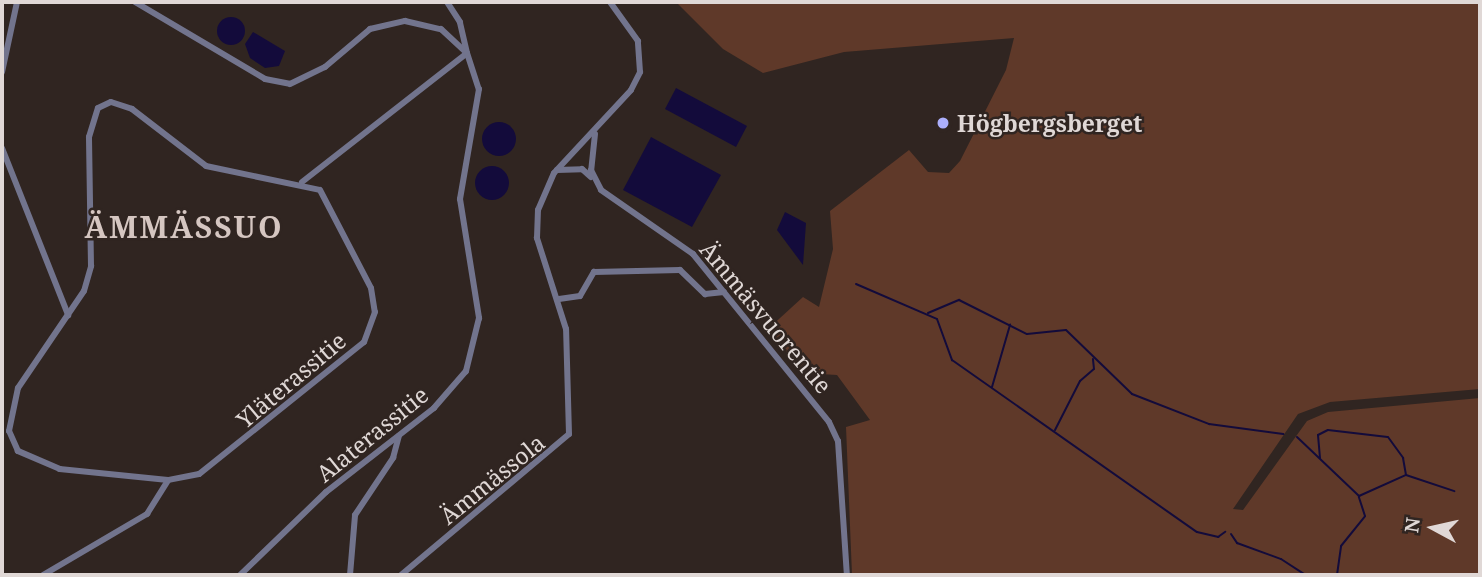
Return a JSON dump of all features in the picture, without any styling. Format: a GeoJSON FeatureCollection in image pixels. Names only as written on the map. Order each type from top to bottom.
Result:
{"type":"FeatureCollection","features":[{"type":"Feature","properties":{"kind":"street"},"geometry":{"type":"LineString","coordinates":[[2,72],[7,27],[17,2]]}},
{"type":"Feature","properties":{"kind":"street","name":"Alaterassitie"},"geometry":{"type":"LineString","coordinates":[[135,2],[265,79],[290,84],[325,67],[370,29],[405,20],[440,29],[467,53],[480,89],[460,199],[479,318],[475,348],[451,391],[399,436],[318,499],[240,575]]}},
{"type":"Feature","properties":{"kind":"street"},"geometry":{"type":"LineString","coordinates":[[302,182],[467,53],[460,22],[447,2]]}},
{"type":"Feature","properties":{"kind":"street","name":"Ämmässola"},"geometry":{"type":"LineString","coordinates":[[401,575],[569,434],[572,387],[558,299],[536,224],[541,198],[557,170],[599,126],[640,72],[638,41],[610,2]]}},
{"type":"Feature","properties":{"kind":"street","name":"Yläterassitie"},"geometry":{"type":"LineString","coordinates":[[111,102],[132,109],[206,166],[302,182],[320,190],[332,204],[371,288],[374,312],[364,342],[215,466],[169,480],[60,469],[28,458],[13,446],[9,421],[18,388],[68,315],[84,292],[91,266],[88,176],[98,108],[111,102]]}},
{"type":"Feature","properties":{"kind":"street"},"geometry":{"type":"LineString","coordinates":[[594,181],[590,149],[599,126]]}},
{"type":"Feature","properties":{"kind":"street"},"geometry":{"type":"LineString","coordinates":[[2,148],[68,315]]}},
{"type":"Feature","properties":{"kind":"street"},"geometry":{"type":"LineString","coordinates":[[557,170],[582,169],[594,181]]}},
{"type":"Feature","properties":{"kind":"street","name":"Ämmäsvuorentie"},"geometry":{"type":"LineString","coordinates":[[594,181],[610,198],[675,238],[724,292],[830,422],[838,440],[847,575]]}},
{"type":"Feature","properties":{"kind":"street"},"geometry":{"type":"LineString","coordinates":[[558,299],[580,296],[594,272],[680,270],[705,294],[724,292]]}},
{"type":"Feature","properties":{"kind":"street"},"geometry":{"type":"LineString","coordinates":[[350,575],[355,515],[393,458],[399,436]]}},
{"type":"Feature","properties":{"kind":"street"},"geometry":{"type":"LineString","coordinates":[[43,575],[147,514],[169,480]]}},
{"type":"Feature","properties":{"kind":"shaded area"},"geometry":{"type":"Polygon","coordinates":[[[676,2],[1480,2],[1480,389],[1330,402],[1298,414],[1233,509],[1243,510],[1307,421],[1328,412],[1480,398],[1480,575],[852,575],[846,427],[870,420],[837,375],[804,373],[768,329],[803,297],[819,307],[833,249],[830,211],[909,150],[928,172],[949,173],[960,161],[1006,70],[1014,38],[844,52],[763,73],[723,49],[676,2]]]}},
{"type":"Feature","properties":{"kind":"shaded area"},"geometry":{"type":"Polygon","coordinates":[[[231,17],[241,21],[245,31],[241,41],[231,45],[221,41],[217,31],[221,21],[231,17]]]}},
{"type":"Feature","properties":{"kind":"shaded area"},"geometry":{"type":"Polygon","coordinates":[[[253,32],[285,51],[279,66],[265,68],[250,58],[245,44],[253,32]]]}},
{"type":"Feature","properties":{"kind":"shaded area"},"geometry":{"type":"Polygon","coordinates":[[[676,88],[747,126],[736,147],[665,109],[676,88]]]}},
{"type":"Feature","properties":{"kind":"shaded area"},"geometry":{"type":"Polygon","coordinates":[[[499,122],[511,127],[516,139],[511,151],[499,156],[487,151],[482,139],[487,127],[499,122]]]}},
{"type":"Feature","properties":{"kind":"shaded area"},"geometry":{"type":"Polygon","coordinates":[[[651,137],[721,175],[692,227],[623,190],[651,137]]]}},
{"type":"Feature","properties":{"kind":"shaded area"},"geometry":{"type":"Polygon","coordinates":[[[492,166],[504,171],[509,183],[504,195],[492,200],[480,195],[475,183],[480,171],[492,166]]]}},
{"type":"Feature","properties":{"kind":"shaded area"},"geometry":{"type":"Polygon","coordinates":[[[785,212],[806,223],[803,265],[777,230],[785,212]]]}},
{"type":"Feature","properties":{"kind":"waterway"},"geometry":{"type":"LineString","coordinates":[[856,284],[937,319],[952,360],[1197,532],[1218,537],[1225,532]]}},
{"type":"Feature","properties":{"kind":"waterway"},"geometry":{"type":"LineString","coordinates":[[928,313],[959,300],[1027,334],[1066,330],[1132,394],[1209,424],[1283,434]]}},
{"type":"Feature","properties":{"kind":"waterway"},"geometry":{"type":"LineString","coordinates":[[992,387],[1010,325]]}},
{"type":"Feature","properties":{"kind":"waterway"},"geometry":{"type":"LineString","coordinates":[[1055,430],[1080,381],[1094,369],[1093,359]]}},
{"type":"Feature","properties":{"kind":"waterway"},"geometry":{"type":"LineString","coordinates":[[1320,458],[1318,435],[1328,430],[1388,437],[1403,458],[1406,475]]}},
{"type":"Feature","properties":{"kind":"waterway"},"geometry":{"type":"LineString","coordinates":[[1297,437],[1359,496],[1406,475],[1454,491]]}},
{"type":"Feature","properties":{"kind":"waterway"},"geometry":{"type":"LineString","coordinates":[[1337,575],[1341,546],[1365,516],[1359,497]]}},
{"type":"Feature","properties":{"kind":"waterway"},"geometry":{"type":"LineString","coordinates":[[1231,534],[1237,543],[1281,559],[1306,575]]}},
{"type":"Feature","properties":{"kind":"place","name":"Högbergsberget"},"geometry":{"type":"Point","coordinates":[943,123]}},
{"type":"Feature","properties":{"kind":"district","name":"ÄMMÄSSUO"},"geometry":{"type":"Point","coordinates":[184,227]}}]}
